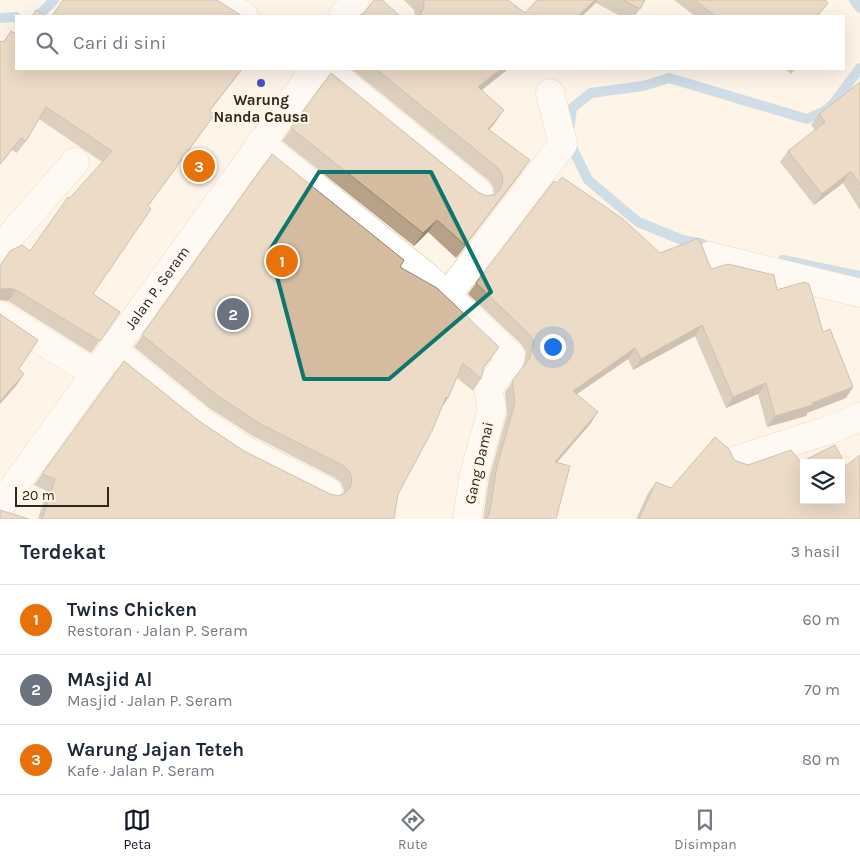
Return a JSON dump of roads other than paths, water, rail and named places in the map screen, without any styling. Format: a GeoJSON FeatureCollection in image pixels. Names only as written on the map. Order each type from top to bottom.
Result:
{"type":"FeatureCollection","features":[{"type":"Feature","properties":{"kind":"street"},"geometry":{"type":"LineString","coordinates":[[218,0],[242,15]]}},
{"type":"Feature","properties":{"kind":"street"},"geometry":{"type":"LineString","coordinates":[[344,15],[355,0]]}},
{"type":"Feature","properties":{"kind":"street","name":"Jalan P. Seram"},"geometry":{"type":"LineString","coordinates":[[0,506],[314,70]]}},
{"type":"Feature","properties":{"kind":"street"},"geometry":{"type":"LineString","coordinates":[[328,70],[480,193]]}},
{"type":"Feature","properties":{"kind":"street"},"geometry":{"type":"LineString","coordinates":[[260,143],[427,277],[447,296],[563,144],[550,93]]}},
{"type":"Feature","properties":{"kind":"street"},"geometry":{"type":"LineString","coordinates":[[0,248],[75,162]]}},
{"type":"Feature","properties":{"kind":"street"},"geometry":{"type":"LineString","coordinates":[[709,256],[860,293]]}},
{"type":"Feature","properties":{"kind":"street","name":"Gang Damai"},"geometry":{"type":"LineString","coordinates":[[447,296],[511,356],[510,360],[488,388],[492,410],[474,474],[467,519]]}},
{"type":"Feature","properties":{"kind":"street"},"geometry":{"type":"LineString","coordinates":[[0,315],[96,374]]}},
{"type":"Feature","properties":{"kind":"street"},"geometry":{"type":"LineString","coordinates":[[112,350],[200,420],[243,449],[328,492]]}},
{"type":"Feature","properties":{"kind":"street"},"geometry":{"type":"LineString","coordinates":[[736,460],[829,430],[860,417]]}},
{"type":"Feature","properties":{"kind":"waterway"},"geometry":{"type":"LineString","coordinates":[[39,15],[54,0]]}},
{"type":"Feature","properties":{"kind":"waterway"},"geometry":{"type":"LineString","coordinates":[[854,0],[860,8]]}},
{"type":"Feature","properties":{"kind":"waterway"},"geometry":{"type":"LineString","coordinates":[[0,18],[15,17]]}},
{"type":"Feature","properties":{"kind":"waterway"},"geometry":{"type":"LineString","coordinates":[[703,244],[682,240],[638,222],[588,180],[568,139],[572,108],[591,93],[643,86],[669,78],[807,119],[825,111],[833,104],[860,68]]}},
{"type":"Feature","properties":{"kind":"waterway"},"geometry":{"type":"LineString","coordinates":[[783,260],[860,276]]}},
{"type":"Feature","properties":{"kind":"place","name":"Warung Nanda Causa"},"geometry":{"type":"Point","coordinates":[261,83]}},
{"type":"Feature","properties":{"kind":"place","name":"Warung Jajan Teteh"},"geometry":{"type":"Point","coordinates":[199,166]}},
{"type":"Feature","properties":{"kind":"place","name":"Twins Chicken"},"geometry":{"type":"Point","coordinates":[282,261]}},
{"type":"Feature","properties":{"kind":"place","name":"MAsjid Al"},"geometry":{"type":"Point","coordinates":[233,314]}}]}
